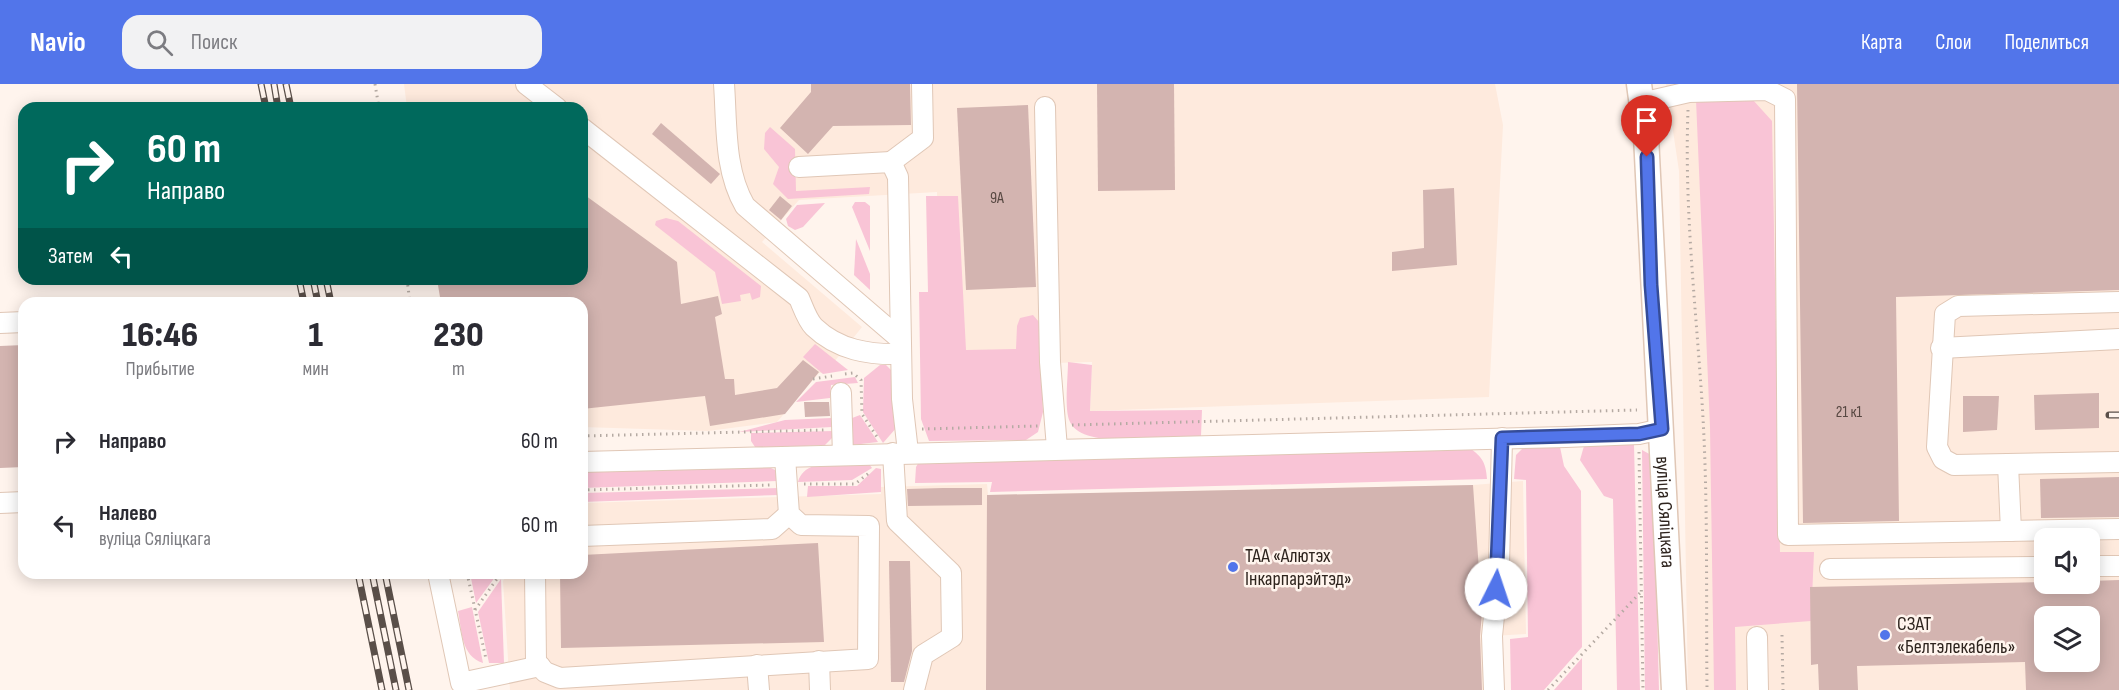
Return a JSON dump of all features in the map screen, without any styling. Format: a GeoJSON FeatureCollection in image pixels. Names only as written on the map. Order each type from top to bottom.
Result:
{"type":"FeatureCollection","features":[{"type":"Feature","properties":{"kind":"main road","name":"вуліца Сяліцкага"},"geometry":{"type":"LineString","coordinates":[[1640,93],[1646,136],[1651,285],[1651,431],[1674,690]]}},
{"type":"Feature","properties":{"kind":"lane"},"geometry":{"type":"LineString","coordinates":[[526,84],[549,102]]}},
{"type":"Feature","properties":{"kind":"lane"},"geometry":{"type":"LineString","coordinates":[[724,84],[731,169],[735,188],[746,206],[900,347]]}},
{"type":"Feature","properties":{"kind":"lane"},"geometry":{"type":"LineString","coordinates":[[799,167],[891,162],[923,138],[922,84]]}},
{"type":"Feature","properties":{"kind":"lane"},"geometry":{"type":"LineString","coordinates":[[1640,93],[1767,90],[1785,99],[1788,536],[2119,530]]}},
{"type":"Feature","properties":{"kind":"lane"},"geometry":{"type":"LineString","coordinates":[[1045,107],[1050,362],[1057,448]]}},
{"type":"Feature","properties":{"kind":"lane"},"geometry":{"type":"LineString","coordinates":[[588,133],[799,298],[813,326],[832,340],[872,355],[900,347]]}},
{"type":"Feature","properties":{"kind":"lane"},"geometry":{"type":"LineString","coordinates":[[891,162],[898,177],[900,347],[905,430],[901,452],[897,521],[951,573],[952,637],[923,655],[914,690]]}},
{"type":"Feature","properties":{"kind":"lane"},"geometry":{"type":"LineString","coordinates":[[2119,302],[1958,306],[1945,315],[1941,348],[1937,447],[1943,459],[1954,465],[2119,462]]}},
{"type":"Feature","properties":{"kind":"lane"},"geometry":{"type":"LineString","coordinates":[[0,323],[18,322]]}},
{"type":"Feature","properties":{"kind":"lane"},"geometry":{"type":"LineString","coordinates":[[1941,348],[2119,339]]}},
{"type":"Feature","properties":{"kind":"lane"},"geometry":{"type":"LineString","coordinates":[[841,393],[843,455]]}},
{"type":"Feature","properties":{"kind":"lane"},"geometry":{"type":"LineString","coordinates":[[588,462],[1502,438],[1651,431]]}},
{"type":"Feature","properties":{"kind":"lane"},"geometry":{"type":"LineString","coordinates":[[1494,690],[1492,636],[1499,566],[1502,438]]}},
{"type":"Feature","properties":{"kind":"lane"},"geometry":{"type":"LineString","coordinates":[[535,579],[536,662],[545,672],[560,678],[868,659],[869,526],[801,525],[789,514],[785,457]]}},
{"type":"Feature","properties":{"kind":"lane"},"geometry":{"type":"LineString","coordinates":[[2008,464],[2011,531]]}},
{"type":"Feature","properties":{"kind":"lane"},"geometry":{"type":"LineString","coordinates":[[0,503],[18,502]]}},
{"type":"Feature","properties":{"kind":"lane"},"geometry":{"type":"LineString","coordinates":[[588,536],[772,529],[789,514]]}},
{"type":"Feature","properties":{"kind":"lane"},"geometry":{"type":"LineString","coordinates":[[2100,567],[2119,566]]}},
{"type":"Feature","properties":{"kind":"lane"},"geometry":{"type":"LineString","coordinates":[[1830,569],[2034,567]]}},
{"type":"Feature","properties":{"kind":"lane"},"geometry":{"type":"LineString","coordinates":[[439,579],[462,686],[490,676],[540,666]]}},
{"type":"Feature","properties":{"kind":"lane"},"geometry":{"type":"LineString","coordinates":[[1757,637],[1758,690]]}},
{"type":"Feature","properties":{"kind":"lane"},"geometry":{"type":"LineString","coordinates":[[819,661],[820,690]]}},
{"type":"Feature","properties":{"kind":"lane"},"geometry":{"type":"LineString","coordinates":[[757,665],[759,690]]}},
{"type":"Feature","properties":{"kind":"path"},"geometry":{"type":"LineString","coordinates":[[375,84],[378,102]]}},
{"type":"Feature","properties":{"kind":"path"},"geometry":{"type":"LineString","coordinates":[[1689,92],[1686,174],[1706,476],[1707,690]]}},
{"type":"Feature","properties":{"kind":"path"},"geometry":{"type":"LineString","coordinates":[[905,430],[1637,410],[1651,431],[1640,593],[1643,690]]}},
{"type":"Feature","properties":{"kind":"path"},"geometry":{"type":"LineString","coordinates":[[588,436],[842,429]]}},
{"type":"Feature","properties":{"kind":"path"},"geometry":{"type":"LineString","coordinates":[[588,490],[855,484],[873,469]]}},
{"type":"Feature","properties":{"kind":"path"},"geometry":{"type":"LineString","coordinates":[[468,579],[490,676]]}},
{"type":"Feature","properties":{"kind":"path"},"geometry":{"type":"LineString","coordinates":[[475,610],[497,579]]}},
{"type":"Feature","properties":{"kind":"path"},"geometry":{"type":"LineString","coordinates":[[1548,690],[1640,593]]}},
{"type":"Feature","properties":{"kind":"path"},"geometry":{"type":"LineString","coordinates":[[1782,635],[1783,690]]}},
{"type":"Feature","properties":{"kind":"shaded area"},"geometry":{"type":"Polygon","coordinates":[[[404,84],[1495,84],[1503,125],[1489,397],[1090,411],[1092,362],[941,366],[937,192],[799,200],[762,242],[862,327],[826,372],[819,373],[777,422],[708,431],[588,427],[588,297],[440,297],[438,285],[588,285],[588,102],[406,102],[404,84]]]}},
{"type":"Feature","properties":{"kind":"shaded area"},"geometry":{"type":"Polygon","coordinates":[[[1666,84],[2119,84],[2119,690],[1688,690],[1679,171],[1666,84]]]}},
{"type":"Feature","properties":{"kind":"shaded area"},"geometry":{"type":"Polygon","coordinates":[[[1696,100],[1753,100],[1772,121],[1780,552],[1814,552],[1811,621],[1735,627],[1736,690],[1714,690],[1710,427],[1696,100]]]}},
{"type":"Feature","properties":{"kind":"shaded area"},"geometry":{"type":"Polygon","coordinates":[[[770,127],[795,149],[796,191],[870,187],[869,194],[788,199],[773,184],[779,167],[764,149],[765,133],[770,127]]]}},
{"type":"Feature","properties":{"kind":"shaded area"},"geometry":{"type":"Polygon","coordinates":[[[926,196],[958,196],[966,350],[1016,349],[1017,326],[1020,318],[1033,315],[1039,322],[1043,412],[1038,432],[1026,440],[929,441],[921,419],[919,292],[928,292],[926,196]]]}},
{"type":"Feature","properties":{"kind":"shaded area"},"geometry":{"type":"Polygon","coordinates":[[[855,202],[865,202],[870,206],[870,251],[852,207],[855,202]]]}},
{"type":"Feature","properties":{"kind":"shaded area"},"geometry":{"type":"Polygon","coordinates":[[[825,203],[803,227],[795,230],[788,226],[786,219],[797,205],[825,203]]]}},
{"type":"Feature","properties":{"kind":"shaded area"},"geometry":{"type":"Polygon","coordinates":[[[666,218],[678,221],[761,286],[760,297],[752,300],[750,293],[740,295],[741,301],[722,304],[715,272],[655,225],[656,221],[666,218]]]}},
{"type":"Feature","properties":{"kind":"shaded area"},"geometry":{"type":"Polygon","coordinates":[[[856,239],[870,274],[870,290],[854,275],[856,239]]]}},
{"type":"Feature","properties":{"kind":"shaded area"},"geometry":{"type":"Polygon","coordinates":[[[815,344],[848,370],[823,374],[803,357],[815,344]]]}},
{"type":"Feature","properties":{"kind":"shaded area"},"geometry":{"type":"Polygon","coordinates":[[[1068,362],[1092,365],[1090,411],[1202,410],[1201,436],[1129,440],[1092,437],[1078,431],[1068,417],[1068,362]]]}},
{"type":"Feature","properties":{"kind":"shaded area"},"geometry":{"type":"Polygon","coordinates":[[[880,365],[886,365],[893,372],[897,427],[883,443],[863,412],[864,378],[880,365]]]}},
{"type":"Feature","properties":{"kind":"shaded area"},"geometry":{"type":"Polygon","coordinates":[[[855,377],[858,383],[831,385],[830,398],[796,402],[816,382],[855,377]]]}},
{"type":"Feature","properties":{"kind":"shaded area"},"geometry":{"type":"Polygon","coordinates":[[[860,415],[878,442],[852,445],[847,420],[860,415]]]}},
{"type":"Feature","properties":{"kind":"shaded area"},"geometry":{"type":"Polygon","coordinates":[[[831,418],[832,427],[739,432],[785,420],[831,418]]]}},
{"type":"Feature","properties":{"kind":"shaded area"},"geometry":{"type":"Polygon","coordinates":[[[833,431],[832,438],[825,445],[764,448],[755,447],[751,441],[751,433],[833,431]]]}},
{"type":"Feature","properties":{"kind":"shaded area"},"geometry":{"type":"Polygon","coordinates":[[[1620,441],[1634,445],[1640,690],[1617,690],[1613,499],[1604,496],[1580,460],[1584,446],[1620,441]]]}},
{"type":"Feature","properties":{"kind":"shaded area"},"geometry":{"type":"Polygon","coordinates":[[[1555,444],[1560,447],[1564,466],[1581,491],[1582,647],[1544,690],[1511,690],[1510,639],[1528,637],[1526,480],[1514,479],[1516,455],[1524,447],[1555,444]]]}},
{"type":"Feature","properties":{"kind":"shaded area"},"geometry":{"type":"Polygon","coordinates":[[[1467,446],[1482,460],[1487,479],[990,492],[992,482],[915,483],[916,467],[920,460],[1467,446]]]}},
{"type":"Feature","properties":{"kind":"shaded area"},"geometry":{"type":"Polygon","coordinates":[[[1642,450],[1653,456],[1659,690],[1645,690],[1642,450]]]}},
{"type":"Feature","properties":{"kind":"shaded area"},"geometry":{"type":"Polygon","coordinates":[[[828,463],[869,464],[872,468],[852,480],[798,482],[809,468],[818,465],[828,463]]]}},
{"type":"Feature","properties":{"kind":"shaded area"},"geometry":{"type":"Polygon","coordinates":[[[767,466],[775,470],[778,481],[588,488],[588,470],[767,466]]]}},
{"type":"Feature","properties":{"kind":"shaded area"},"geometry":{"type":"Polygon","coordinates":[[[876,468],[881,469],[881,492],[807,497],[808,486],[857,486],[876,468]]]}},
{"type":"Feature","properties":{"kind":"shaded area","name":"ТАА «Алютэх Інкарпарэйтэд»"},"geometry":{"type":"Polygon","coordinates":[[[1523,481],[1526,634],[1492,636],[1486,690],[510,690],[503,581],[504,579],[588,579],[588,503],[881,494],[881,487],[987,484],[988,495],[1473,485],[1523,481]]]}},
{"type":"Feature","properties":{"kind":"shaded area"},"geometry":{"type":"Polygon","coordinates":[[[779,488],[778,495],[588,502],[588,493],[779,488]]]}},
{"type":"Feature","properties":{"kind":"shaded area"},"geometry":{"type":"Polygon","coordinates":[[[471,579],[494,579],[476,603],[471,579]]]}},
{"type":"Feature","properties":{"kind":"shaded area"},"geometry":{"type":"Polygon","coordinates":[[[501,579],[504,663],[489,663],[478,612],[501,579]]]}},
{"type":"Feature","properties":{"kind":"shaded area"},"geometry":{"type":"Polygon","coordinates":[[[472,607],[483,663],[470,655],[462,634],[458,611],[472,607]]]}},
{"type":"Feature","properties":{"kind":"shaded area"},"geometry":{"type":"Polygon","coordinates":[[[1582,658],[1582,690],[1554,690],[1582,658]]]}},
{"type":"Feature","properties":{"kind":"building"},"geometry":{"type":"Polygon","coordinates":[[[811,84],[910,84],[911,125],[833,126],[808,154],[780,128],[811,92],[811,84]]]}},
{"type":"Feature","properties":{"kind":"building"},"geometry":{"type":"Polygon","coordinates":[[[1097,84],[1174,84],[1175,190],[1098,191],[1097,84]]]}},
{"type":"Feature","properties":{"kind":"building"},"geometry":{"type":"Polygon","coordinates":[[[1797,84],[2119,84],[2119,290],[1896,297],[1899,521],[1803,523],[1797,84]]]}},
{"type":"Feature","properties":{"kind":"building"},"geometry":{"type":"Polygon","coordinates":[[[1028,105],[1036,287],[966,290],[957,108],[1028,105]]]}},
{"type":"Feature","properties":{"kind":"building"},"geometry":{"type":"Polygon","coordinates":[[[661,123],[720,174],[711,184],[652,134],[661,123]]]}},
{"type":"Feature","properties":{"kind":"building"},"geometry":{"type":"Polygon","coordinates":[[[1454,188],[1457,265],[1392,271],[1392,252],[1424,248],[1423,190],[1454,188]]]}},
{"type":"Feature","properties":{"kind":"building"},"geometry":{"type":"Polygon","coordinates":[[[780,196],[792,206],[781,220],[769,210],[780,196]]]}},
{"type":"Feature","properties":{"kind":"building"},"geometry":{"type":"Polygon","coordinates":[[[588,197],[677,262],[681,304],[718,296],[722,314],[715,317],[725,379],[734,379],[735,395],[777,388],[803,360],[819,372],[785,414],[710,426],[705,396],[588,408],[588,297],[440,297],[438,285],[588,285],[588,197]]]}},
{"type":"Feature","properties":{"kind":"building"},"geometry":{"type":"Polygon","coordinates":[[[18,345],[18,467],[0,468],[0,346],[18,345]]]}},
{"type":"Feature","properties":{"kind":"building"},"geometry":{"type":"Polygon","coordinates":[[[2099,393],[2099,428],[2035,430],[2034,395],[2099,393]]]}},
{"type":"Feature","properties":{"kind":"building"},"geometry":{"type":"Polygon","coordinates":[[[1963,396],[1999,396],[1997,430],[1963,432],[1963,396]]]}},
{"type":"Feature","properties":{"kind":"building"},"geometry":{"type":"Polygon","coordinates":[[[804,402],[829,402],[830,416],[805,417],[804,402]]]}},
{"type":"Feature","properties":{"kind":"building"},"geometry":{"type":"Polygon","coordinates":[[[2119,477],[2119,517],[2041,518],[2040,479],[2119,477]]]}},
{"type":"Feature","properties":{"kind":"building","name":"ТАА «Алютэх Інкарпарэйтэд»"},"geometry":{"type":"Polygon","coordinates":[[[1473,485],[1482,613],[1480,636],[1482,690],[986,690],[987,495],[1473,485]]]}},
{"type":"Feature","properties":{"kind":"building"},"geometry":{"type":"Polygon","coordinates":[[[982,488],[982,505],[908,506],[907,489],[982,488]]]}},
{"type":"Feature","properties":{"kind":"building"},"geometry":{"type":"Polygon","coordinates":[[[818,543],[824,642],[561,648],[560,579],[588,579],[588,555],[818,543]]]}},
{"type":"Feature","properties":{"kind":"building"},"geometry":{"type":"Polygon","coordinates":[[[889,561],[910,561],[912,651],[904,682],[891,682],[889,561]]]}},
{"type":"Feature","properties":{"kind":"building"},"geometry":{"type":"Polygon","coordinates":[[[2119,580],[2119,690],[2026,690],[2025,662],[1857,666],[1858,690],[1819,690],[1818,664],[1811,665],[1810,587],[2034,582],[2034,594],[2100,594],[2100,581],[2119,580]]]}},
{"type":"Feature","properties":{"kind":"railway"},"geometry":{"type":"LineString","coordinates":[[261,84],[265,102]]}},
{"type":"Feature","properties":{"kind":"railway"},"geometry":{"type":"LineString","coordinates":[[274,84],[277,102]]}},
{"type":"Feature","properties":{"kind":"railway"},"geometry":{"type":"LineString","coordinates":[[286,84],[290,102]]}},
{"type":"Feature","properties":{"kind":"railway"},"geometry":{"type":"LineString","coordinates":[[300,285],[303,297]]}},
{"type":"Feature","properties":{"kind":"railway"},"geometry":{"type":"LineString","coordinates":[[314,285],[317,297]]}},
{"type":"Feature","properties":{"kind":"railway"},"geometry":{"type":"LineString","coordinates":[[327,285],[330,297]]}},
{"type":"Feature","properties":{"kind":"railway"},"geometry":{"type":"LineString","coordinates":[[2109,415],[2119,415]]}},
{"type":"Feature","properties":{"kind":"railway"},"geometry":{"type":"LineString","coordinates":[[359,579],[382,690]]}},
{"type":"Feature","properties":{"kind":"railway"},"geometry":{"type":"LineString","coordinates":[[373,579],[396,690]]}},
{"type":"Feature","properties":{"kind":"railway"},"geometry":{"type":"LineString","coordinates":[[386,579],[409,690]]}},
{"type":"Feature","properties":{"kind":"place","name":"ТАА «Алютэх Інкарпарэйтэд»"},"geometry":{"type":"Point","coordinates":[1233,567]}},
{"type":"Feature","properties":{"kind":"place","name":"СЗАТ «Белтэлекабель»"},"geometry":{"type":"Point","coordinates":[1885,635]}},
{"type":"Feature","properties":{"kind":"route"},"geometry":{"type":"LineString","coordinates":[[1496,589],[1499,566],[1499,482],[1502,438],[1639,434],[1662,429],[1651,285],[1647,157]]}}]}
